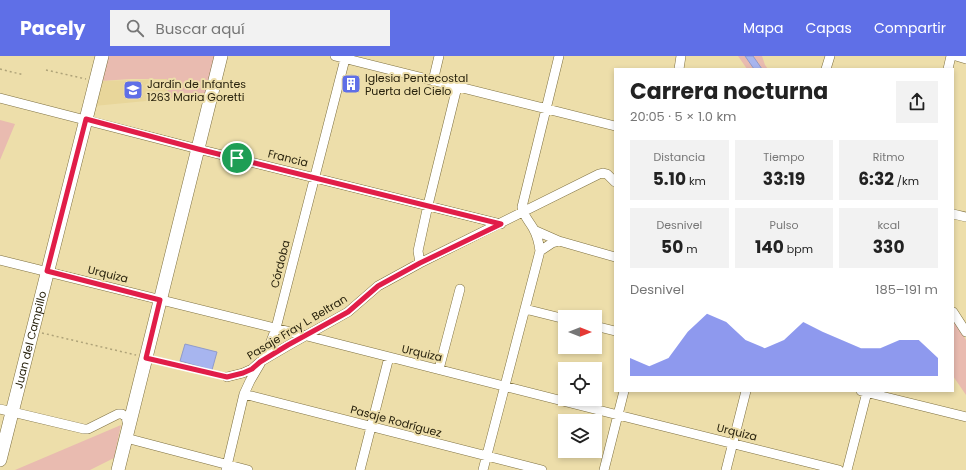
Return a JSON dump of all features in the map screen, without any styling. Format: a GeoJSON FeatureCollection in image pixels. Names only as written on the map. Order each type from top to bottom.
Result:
{"type":"FeatureCollection","features":[{"type":"Feature","properties":{"kind":"street","name":"Juan del Campillo"},"geometry":{"type":"LineString","coordinates":[[0,460],[6,411],[32,331],[102,56]]}},
{"type":"Feature","properties":{"kind":"street"},"geometry":{"type":"LineString","coordinates":[[118,470],[221,56]]}},
{"type":"Feature","properties":{"kind":"street"},"geometry":{"type":"LineString","coordinates":[[335,56],[614,126]]}},
{"type":"Feature","properties":{"kind":"street"},"geometry":{"type":"LineString","coordinates":[[433,80],[439,56]]}},
{"type":"Feature","properties":{"kind":"street"},"geometry":{"type":"LineString","coordinates":[[483,470],[540,251],[534,230],[523,212],[523,202],[559,56]]}},
{"type":"Feature","properties":{"kind":"street"},"geometry":{"type":"LineString","coordinates":[[678,68],[681,56]]}},
{"type":"Feature","properties":{"kind":"street"},"geometry":{"type":"LineString","coordinates":[[826,68],[830,56]]}},
{"type":"Feature","properties":{"kind":"street"},"geometry":{"type":"LineString","coordinates":[[948,68],[951,56]]}},
{"type":"Feature","properties":{"kind":"street"},"geometry":{"type":"LineString","coordinates":[[956,56],[966,59]]}},
{"type":"Feature","properties":{"kind":"street","name":"Córdoba"},"geometry":{"type":"LineString","coordinates":[[226,468],[244,394],[260,362],[267,352],[276,328],[345,58]]}},
{"type":"Feature","properties":{"kind":"street"},"geometry":{"type":"LineString","coordinates":[[420,263],[418,251],[457,87]]}},
{"type":"Feature","properties":{"kind":"street","name":"Francia"},"geometry":{"type":"LineString","coordinates":[[0,98],[501,224]]}},
{"type":"Feature","properties":{"kind":"street","name":"Pasaje Fray L. Beltran"},"geometry":{"type":"LineString","coordinates":[[227,377],[252,369],[260,362],[348,312],[378,286],[420,263],[599,174],[607,174],[614,181]]}},
{"type":"Feature","properties":{"kind":"street"},"geometry":{"type":"LineString","coordinates":[[954,214],[966,217]]}},
{"type":"Feature","properties":{"kind":"street"},"geometry":{"type":"LineString","coordinates":[[534,230],[559,241],[614,257]]}},
{"type":"Feature","properties":{"kind":"street"},"geometry":{"type":"LineString","coordinates":[[540,251],[544,247],[559,241]]}},
{"type":"Feature","properties":{"kind":"street","name":"Urquiza"},"geometry":{"type":"LineString","coordinates":[[0,260],[505,385],[618,415],[839,470]]}},
{"type":"Feature","properties":{"kind":"street"},"geometry":{"type":"LineString","coordinates":[[439,369],[460,289]]}},
{"type":"Feature","properties":{"kind":"street"},"geometry":{"type":"LineString","coordinates":[[525,309],[558,317]]}},
{"type":"Feature","properties":{"kind":"street"},"geometry":{"type":"LineString","coordinates":[[954,314],[966,332]]}},
{"type":"Feature","properties":{"kind":"street"},"geometry":{"type":"LineString","coordinates":[[602,328],[614,331]]}},
{"type":"Feature","properties":{"kind":"street"},"geometry":{"type":"LineString","coordinates":[[360,470],[389,357]]}},
{"type":"Feature","properties":{"kind":"street"},"geometry":{"type":"LineString","coordinates":[[604,470],[624,392]]}},
{"type":"Feature","properties":{"kind":"street"},"geometry":{"type":"LineString","coordinates":[[726,470],[746,392]]}},
{"type":"Feature","properties":{"kind":"street"},"geometry":{"type":"LineString","coordinates":[[847,470],[864,392],[966,416]]}},
{"type":"Feature","properties":{"kind":"street","name":"Pasaje Rodríguez"},"geometry":{"type":"LineString","coordinates":[[244,394],[542,470]]}},
{"type":"Feature","properties":{"kind":"street"},"geometry":{"type":"LineString","coordinates":[[6,411],[84,429],[88,429],[118,414],[122,414],[126,417],[127,433]]}},
{"type":"Feature","properties":{"kind":"street"},"geometry":{"type":"LineString","coordinates":[[127,433],[226,468],[248,470]]}},
{"type":"Feature","properties":{"kind":"path"},"geometry":{"type":"LineString","coordinates":[[0,69],[24,75]]}},
{"type":"Feature","properties":{"kind":"path"},"geometry":{"type":"LineString","coordinates":[[46,70],[96,82]]}},
{"type":"Feature","properties":{"kind":"path"},"geometry":{"type":"LineString","coordinates":[[32,331],[227,377]]}},
{"type":"Feature","properties":{"kind":"shaded area"},"geometry":{"type":"Polygon","coordinates":[[[107,56],[216,56],[206,96],[168,99],[167,79],[101,81],[107,56]]]}},
{"type":"Feature","properties":{"kind":"shaded area"},"geometry":{"type":"Polygon","coordinates":[[[738,56],[762,56],[767,68],[746,68],[738,56]]]}},
{"type":"Feature","properties":{"kind":"shaded area","name":"Jardín de Infantes 1263 Maria Goretti"},"geometry":{"type":"Polygon","coordinates":[[[167,79],[167,99],[94,106],[101,81],[167,79]]]}},
{"type":"Feature","properties":{"kind":"shaded area"},"geometry":{"type":"Polygon","coordinates":[[[0,120],[15,124],[0,160],[0,120]]]}},
{"type":"Feature","properties":{"kind":"shaded area"},"geometry":{"type":"Polygon","coordinates":[[[954,322],[966,340],[966,395],[954,377],[954,322]]]}},
{"type":"Feature","properties":{"kind":"shaded area"},"geometry":{"type":"Polygon","coordinates":[[[121,425],[114,458],[90,470],[15,470],[121,425]]]}},
{"type":"Feature","properties":{"kind":"building"},"geometry":{"type":"Polygon","coordinates":[[[745,56],[753,56],[761,68],[753,68],[745,56]]]}},
{"type":"Feature","properties":{"kind":"building","name":"Iglesia Pentecostal Puerta del Cielo"},"geometry":{"type":"Polygon","coordinates":[[[351,75],[359,76],[357,89],[343,89],[347,77],[351,75]]]}},
{"type":"Feature","properties":{"kind":"building"},"geometry":{"type":"Polygon","coordinates":[[[185,344],[217,352],[212,370],[180,361],[185,344]]]}},
{"type":"Feature","properties":{"kind":"place","name":"Iglesia Pentecostal Puerta del Cielo"},"geometry":{"type":"Point","coordinates":[351,84]}},
{"type":"Feature","properties":{"kind":"place","name":"Jardín de Infantes 1263 Maria Goretti"},"geometry":{"type":"Point","coordinates":[133,90]}},
{"type":"Feature","properties":{"kind":"route"},"geometry":{"type":"LineString","coordinates":[[86,119],[237,158],[501,224],[420,263],[378,286],[348,312],[307,336],[288,345],[260,362],[252,369],[227,377],[146,358],[160,300],[47,271],[86,119]]}}]}
